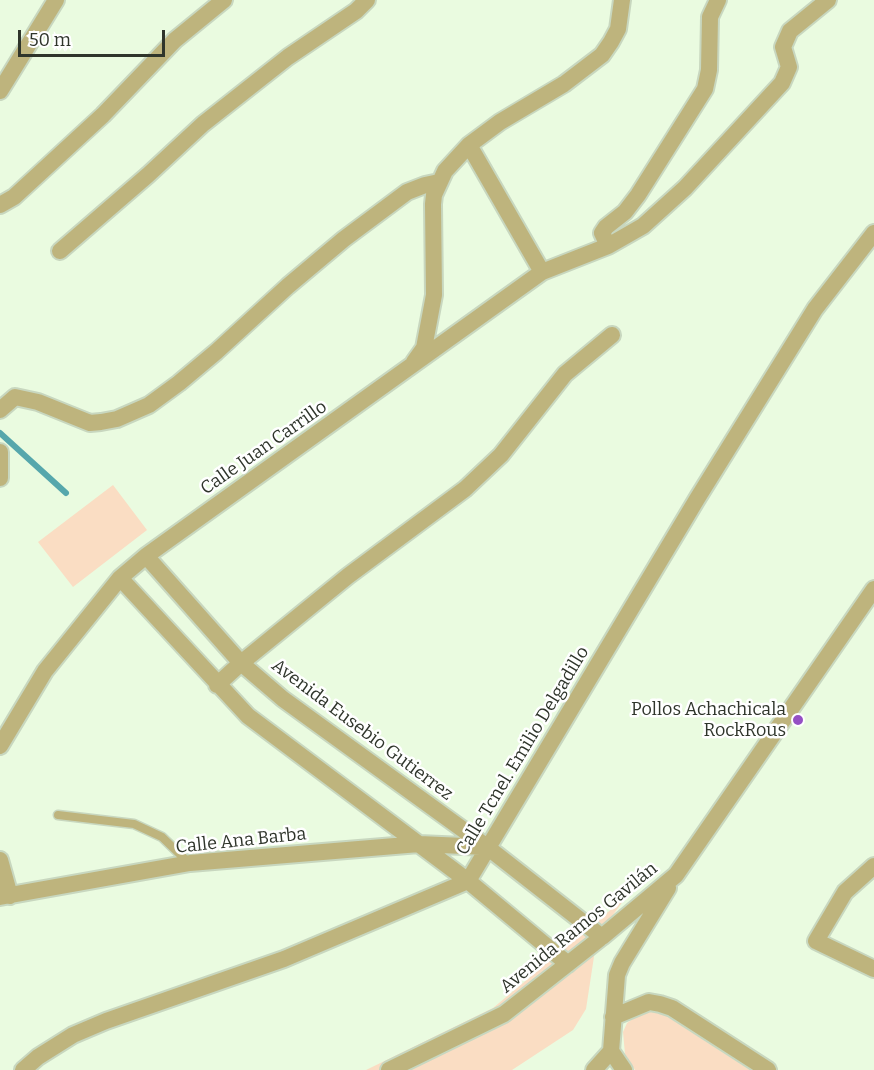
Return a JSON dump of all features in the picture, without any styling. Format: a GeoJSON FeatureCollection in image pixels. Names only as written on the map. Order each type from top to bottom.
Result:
{"type":"FeatureCollection","features":[{"type":"Feature","properties":{"kind":"street"},"geometry":{"type":"LineString","coordinates":[[0,91],[56,0]]}},
{"type":"Feature","properties":{"kind":"street"},"geometry":{"type":"LineString","coordinates":[[0,206],[14,197],[103,115],[175,40],[224,0]]}},
{"type":"Feature","properties":{"kind":"street"},"geometry":{"type":"LineString","coordinates":[[60,250],[148,175],[203,124],[288,57],[348,16],[367,0]]}},
{"type":"Feature","properties":{"kind":"street"},"geometry":{"type":"LineString","coordinates":[[408,369],[424,348],[434,295],[433,204],[439,183],[453,160],[469,145],[500,122],[564,84],[602,55],[618,29],[622,0]]}},
{"type":"Feature","properties":{"kind":"street"},"geometry":{"type":"LineString","coordinates":[[608,246],[602,233],[625,212],[638,195],[705,89],[709,70],[710,17],[717,0]]}},
{"type":"Feature","properties":{"kind":"street","name":"Calle Juan Carrillo"},"geometry":{"type":"LineString","coordinates":[[0,747],[45,671],[120,578],[146,556],[542,272],[626,238],[643,226],[685,188],[782,83],[789,67],[783,47],[790,31],[828,0]]}},
{"type":"Feature","properties":{"kind":"street"},"geometry":{"type":"LineString","coordinates":[[469,145],[542,272]]}},
{"type":"Feature","properties":{"kind":"street"},"geometry":{"type":"LineString","coordinates":[[0,410],[15,397],[38,402],[90,423],[117,419],[149,405],[216,352],[288,286],[344,239],[407,192],[425,185],[439,183]]}},
{"type":"Feature","properties":{"kind":"street","name":"Calle Tcnel. Emilio Delgadillo"},"geometry":{"type":"LineString","coordinates":[[23,1070],[38,1057],[73,1035],[106,1021],[284,959],[468,881],[691,509],[815,309],[874,233]]}},
{"type":"Feature","properties":{"kind":"street"},"geometry":{"type":"LineString","coordinates":[[217,684],[348,576],[465,489],[501,456],[565,374],[612,335]]}},
{"type":"Feature","properties":{"kind":"street"},"geometry":{"type":"LineString","coordinates":[[0,452],[0,478]]}},
{"type":"Feature","properties":{"kind":"street","name":"Avenida Eusebio Gutierrez"},"geometry":{"type":"LineString","coordinates":[[146,556],[241,663],[283,699],[487,847],[602,937]]}},
{"type":"Feature","properties":{"kind":"street"},"geometry":{"type":"LineString","coordinates":[[120,578],[248,716],[468,881],[568,964]]}},
{"type":"Feature","properties":{"kind":"street","name":"Avenida Ramos Gavilán"},"geometry":{"type":"LineString","coordinates":[[389,1070],[504,1014],[602,937],[676,874],[874,589]]}},
{"type":"Feature","properties":{"kind":"street","name":"Calle Ana Barba"},"geometry":{"type":"LineString","coordinates":[[5,897],[190,863],[419,844],[487,847]]}},
{"type":"Feature","properties":{"kind":"street"},"geometry":{"type":"LineString","coordinates":[[0,860],[5,897]]}},
{"type":"Feature","properties":{"kind":"street"},"geometry":{"type":"LineString","coordinates":[[874,866],[845,892],[816,941],[874,969]]}},
{"type":"Feature","properties":{"kind":"street"},"geometry":{"type":"LineString","coordinates":[[624,1070],[612,1051],[615,988],[622,963],[676,874]]}},
{"type":"Feature","properties":{"kind":"street"},"geometry":{"type":"LineString","coordinates":[[613,1017],[649,1002],[672,1008],[768,1070]]}},
{"type":"Feature","properties":{"kind":"street"},"geometry":{"type":"LineString","coordinates":[[594,1070],[612,1051]]}},
{"type":"Feature","properties":{"kind":"lane"},"geometry":{"type":"LineString","coordinates":[[58,815],[134,824],[162,837],[190,863]]}},
{"type":"Feature","properties":{"kind":"shaded area"},"geometry":{"type":"Polygon","coordinates":[[[113,485],[147,530],[73,587],[38,542],[113,485]]]}},
{"type":"Feature","properties":{"kind":"shaded area"},"geometry":{"type":"Polygon","coordinates":[[[626,897],[597,937],[586,1009],[573,1030],[512,1070],[366,1070],[493,1008],[626,897]]]}},
{"type":"Feature","properties":{"kind":"shaded area"},"geometry":{"type":"Polygon","coordinates":[[[649,1011],[665,1015],[750,1070],[635,1070],[625,1054],[623,1032],[627,1023],[641,1013],[649,1011]]]}},
{"type":"Feature","properties":{"kind":"waterway"},"geometry":{"type":"LineString","coordinates":[[0,433],[66,493]]}},
{"type":"Feature","properties":{"kind":"place","name":"Pollos Achachicala RockRous"},"geometry":{"type":"Point","coordinates":[798,720]}}]}
